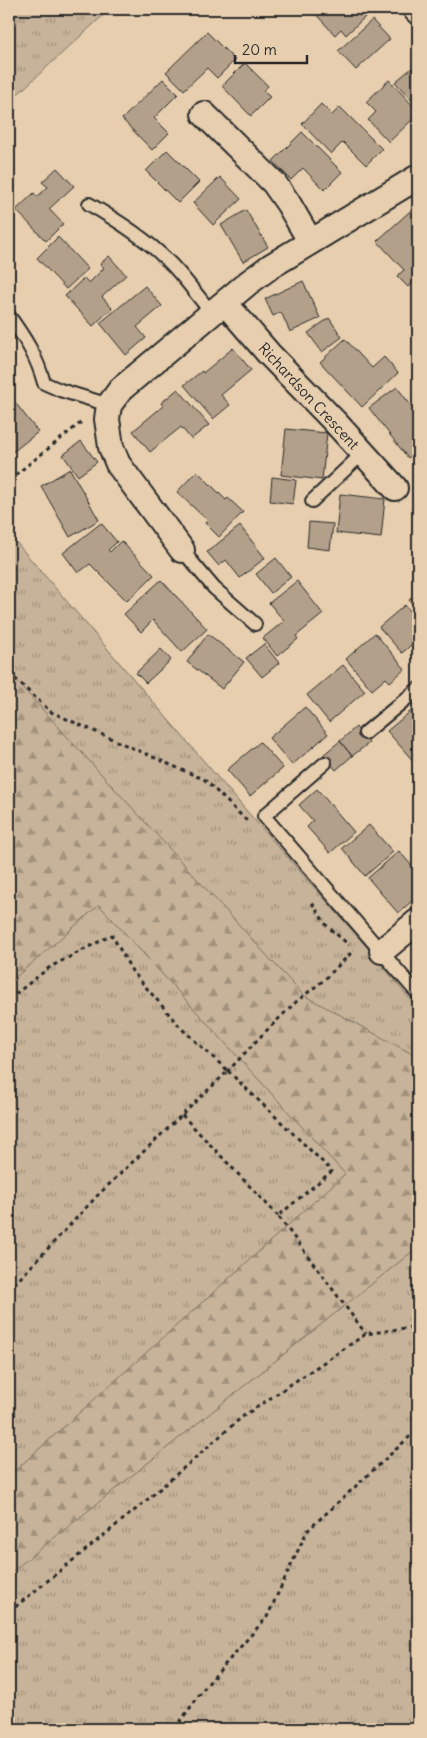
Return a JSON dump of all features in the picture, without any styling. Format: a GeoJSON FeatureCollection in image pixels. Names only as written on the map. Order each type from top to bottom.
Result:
{"type":"FeatureCollection","features":[{"type":"Feature","properties":{"kind":"street"},"geometry":{"type":"LineString","coordinates":[[204,114],[274,183],[310,241]]}},
{"type":"Feature","properties":{"kind":"street"},"geometry":{"type":"LineString","coordinates":[[182,550],[118,464],[108,432],[108,405],[121,389],[271,266],[418,177]]}},
{"type":"Feature","properties":{"kind":"street","name":"Richardson Crescent"},"geometry":{"type":"LineString","coordinates":[[219,308],[268,354],[335,422],[395,488]]}},
{"type":"Feature","properties":{"kind":"street"},"geometry":{"type":"LineString","coordinates":[[382,951],[418,921]]}},
{"type":"Feature","properties":{"kind":"lane"},"geometry":{"type":"LineString","coordinates":[[89,204],[125,225],[159,252],[219,308]]}},
{"type":"Feature","properties":{"kind":"lane"},"geometry":{"type":"LineString","coordinates":[[9,316],[39,362],[44,383],[108,405]]}},
{"type":"Feature","properties":{"kind":"lane"},"geometry":{"type":"LineString","coordinates":[[312,500],[362,453]]}},
{"type":"Feature","properties":{"kind":"lane"},"geometry":{"type":"LineString","coordinates":[[182,550],[214,588],[255,624]]}},
{"type":"Feature","properties":{"kind":"lane"},"geometry":{"type":"LineString","coordinates":[[365,733],[418,689]]}},
{"type":"Feature","properties":{"kind":"lane"},"geometry":{"type":"LineString","coordinates":[[325,763],[264,816],[418,994]]}},
{"type":"Feature","properties":{"kind":"path"},"geometry":{"type":"LineString","coordinates":[[9,480],[80,424],[108,405]]}},
{"type":"Feature","properties":{"kind":"path"},"geometry":{"type":"LineString","coordinates":[[9,673],[51,712],[205,780],[251,824]]}},
{"type":"Feature","properties":{"kind":"path"},"geometry":{"type":"LineString","coordinates":[[311,901],[327,926],[354,950],[370,956],[382,951]]}},
{"type":"Feature","properties":{"kind":"path"},"geometry":{"type":"LineString","coordinates":[[9,999],[50,967],[112,935],[132,971],[182,1029],[332,1171],[278,1216]]}},
{"type":"Feature","properties":{"kind":"path"},"geometry":{"type":"LineString","coordinates":[[9,1290],[98,1195],[228,1071],[297,1001],[324,980],[354,950]]}},
{"type":"Feature","properties":{"kind":"path"},"geometry":{"type":"LineString","coordinates":[[182,1114],[278,1216],[366,1334]]}},
{"type":"Feature","properties":{"kind":"path"},"geometry":{"type":"LineString","coordinates":[[9,1612],[140,1506],[242,1417],[366,1334],[418,1326]]}},
{"type":"Feature","properties":{"kind":"path"},"geometry":{"type":"LineString","coordinates":[[175,1729],[205,1687],[267,1617],[307,1532],[418,1429]]}},
{"type":"Feature","properties":{"kind":"green space"},"geometry":{"type":"Polygon","coordinates":[[[9,9],[110,9],[9,102],[9,9]]]}},
{"type":"Feature","properties":{"kind":"green space"},"geometry":{"type":"Polygon","coordinates":[[[9,534],[244,808],[373,954],[418,1009],[418,1729],[9,1729],[9,534]]]}},
{"type":"Feature","properties":{"kind":"green space"},"geometry":{"type":"Polygon","coordinates":[[[9,673],[303,995],[418,1057],[418,1253],[413,1251],[9,1574],[9,1476],[345,1174],[99,905],[9,983],[9,673]]]}},
{"type":"Feature","properties":{"kind":"building"},"geometry":{"type":"Polygon","coordinates":[[[311,9],[363,9],[368,14],[346,35],[341,29],[335,35],[311,9]]]}},
{"type":"Feature","properties":{"kind":"building"},"geometry":{"type":"Polygon","coordinates":[[[372,20],[390,39],[356,70],[338,51],[372,20]]]}},
{"type":"Feature","properties":{"kind":"building"},"geometry":{"type":"Polygon","coordinates":[[[207,32],[235,60],[217,78],[207,68],[184,90],[166,72],[207,32]]]}},
{"type":"Feature","properties":{"kind":"building"},"geometry":{"type":"Polygon","coordinates":[[[245,63],[268,86],[263,91],[270,97],[251,116],[222,86],[245,63]]]}},
{"type":"Feature","properties":{"kind":"building"},"geometry":{"type":"Polygon","coordinates":[[[412,68],[418,75],[418,107],[395,82],[412,68]]]}},
{"type":"Feature","properties":{"kind":"building"},"geometry":{"type":"Polygon","coordinates":[[[163,79],[178,94],[154,118],[169,133],[152,150],[122,119],[163,79]]]}},
{"type":"Feature","properties":{"kind":"building"},"geometry":{"type":"Polygon","coordinates":[[[389,80],[418,111],[418,114],[389,142],[368,120],[376,112],[366,102],[389,80]]]}},
{"type":"Feature","properties":{"kind":"building"},"geometry":{"type":"Polygon","coordinates":[[[321,104],[332,115],[340,107],[382,149],[366,165],[343,142],[331,154],[302,124],[321,104]]]}},
{"type":"Feature","properties":{"kind":"building"},"geometry":{"type":"Polygon","coordinates":[[[302,132],[342,172],[324,190],[303,168],[291,180],[273,161],[302,132]]]}},
{"type":"Feature","properties":{"kind":"building"},"geometry":{"type":"Polygon","coordinates":[[[167,150],[199,182],[178,203],[146,171],[167,150]]]}},
{"type":"Feature","properties":{"kind":"building"},"geometry":{"type":"Polygon","coordinates":[[[57,168],[74,186],[49,209],[63,224],[46,241],[16,210],[34,193],[37,197],[48,187],[42,182],[57,168]]]}},
{"type":"Feature","properties":{"kind":"building"},"geometry":{"type":"Polygon","coordinates":[[[220,177],[241,199],[213,225],[193,203],[220,177]]]}},
{"type":"Feature","properties":{"kind":"building"},"geometry":{"type":"Polygon","coordinates":[[[418,204],[418,238],[415,241],[418,245],[418,278],[408,287],[397,276],[404,270],[377,241],[418,204]]]}},
{"type":"Feature","properties":{"kind":"building"},"geometry":{"type":"Polygon","coordinates":[[[246,210],[268,247],[243,262],[221,225],[246,210]]]}},
{"type":"Feature","properties":{"kind":"building"},"geometry":{"type":"Polygon","coordinates":[[[58,237],[88,269],[66,289],[37,258],[58,237]]]}},
{"type":"Feature","properties":{"kind":"building"},"geometry":{"type":"Polygon","coordinates":[[[109,256],[126,275],[102,297],[112,308],[93,326],[65,296],[84,278],[89,283],[104,268],[100,264],[109,256]]]}},
{"type":"Feature","properties":{"kind":"building"},"geometry":{"type":"Polygon","coordinates":[[[303,281],[320,318],[290,332],[281,312],[273,316],[265,299],[303,281]]]}},
{"type":"Feature","properties":{"kind":"building"},"geometry":{"type":"Polygon","coordinates":[[[145,286],[162,306],[137,327],[146,338],[126,355],[100,323],[145,286]]]}},
{"type":"Feature","properties":{"kind":"building"},"geometry":{"type":"Polygon","coordinates":[[[329,318],[342,337],[322,352],[308,333],[329,318]]]}},
{"type":"Feature","properties":{"kind":"building"},"geometry":{"type":"Polygon","coordinates":[[[345,339],[372,368],[384,357],[398,373],[362,407],[320,362],[345,339]]]}},
{"type":"Feature","properties":{"kind":"building"},"geometry":{"type":"Polygon","coordinates":[[[233,348],[251,370],[221,395],[230,405],[213,419],[184,385],[202,371],[203,373],[233,348]]]}},
{"type":"Feature","properties":{"kind":"building"},"geometry":{"type":"Polygon","coordinates":[[[397,387],[418,415],[418,450],[408,458],[369,408],[397,387]]]}},
{"type":"Feature","properties":{"kind":"building"},"geometry":{"type":"Polygon","coordinates":[[[178,389],[209,425],[191,439],[181,427],[150,452],[133,431],[163,406],[161,403],[178,389]]]}},
{"type":"Feature","properties":{"kind":"building"},"geometry":{"type":"Polygon","coordinates":[[[10,396],[38,432],[9,455],[9,398],[10,396]]]}},
{"type":"Feature","properties":{"kind":"building"},"geometry":{"type":"Polygon","coordinates":[[[286,429],[327,433],[322,480],[281,475],[286,429]]]}},
{"type":"Feature","properties":{"kind":"building"},"geometry":{"type":"Polygon","coordinates":[[[81,441],[97,462],[78,476],[63,455],[81,441]]]}},
{"type":"Feature","properties":{"kind":"building"},"geometry":{"type":"Polygon","coordinates":[[[70,469],[99,520],[70,537],[41,486],[70,469]]]}},
{"type":"Feature","properties":{"kind":"building"},"geometry":{"type":"Polygon","coordinates":[[[197,471],[226,500],[228,498],[243,512],[219,537],[205,523],[207,520],[177,492],[197,471]]]}},
{"type":"Feature","properties":{"kind":"building"},"geometry":{"type":"Polygon","coordinates":[[[272,477],[296,480],[293,504],[270,501],[272,477]]]}},
{"type":"Feature","properties":{"kind":"building"},"geometry":{"type":"Polygon","coordinates":[[[340,494],[385,499],[381,538],[336,533],[340,494]]]}},
{"type":"Feature","properties":{"kind":"building"},"geometry":{"type":"Polygon","coordinates":[[[309,522],[333,524],[330,550],[307,547],[309,522]]]}},
{"type":"Feature","properties":{"kind":"building"},"geometry":{"type":"Polygon","coordinates":[[[101,523],[117,542],[108,550],[110,552],[121,541],[154,575],[127,601],[90,564],[78,573],[63,553],[101,523]]]}},
{"type":"Feature","properties":{"kind":"building"},"geometry":{"type":"Polygon","coordinates":[[[240,526],[265,558],[240,578],[226,560],[219,566],[207,552],[240,526]]]}},
{"type":"Feature","properties":{"kind":"building"},"geometry":{"type":"Polygon","coordinates":[[[276,558],[291,577],[271,593],[256,574],[276,558]]]}},
{"type":"Feature","properties":{"kind":"building"},"geometry":{"type":"Polygon","coordinates":[[[161,580],[207,629],[182,652],[153,620],[141,632],[124,614],[161,580]]]}},
{"type":"Feature","properties":{"kind":"building"},"geometry":{"type":"Polygon","coordinates":[[[297,581],[323,614],[296,636],[298,639],[277,656],[263,638],[284,621],[269,603],[297,581]]]}},
{"type":"Feature","properties":{"kind":"building"},"geometry":{"type":"Polygon","coordinates":[[[418,592],[418,611],[409,600],[418,592]]]}},
{"type":"Feature","properties":{"kind":"building"},"geometry":{"type":"Polygon","coordinates":[[[405,605],[418,620],[418,639],[402,653],[379,627],[405,605]]]}},
{"type":"Feature","properties":{"kind":"building"},"geometry":{"type":"Polygon","coordinates":[[[375,633],[405,669],[390,682],[386,678],[372,690],[346,659],[375,633]]]}},
{"type":"Feature","properties":{"kind":"building"},"geometry":{"type":"Polygon","coordinates":[[[208,634],[244,662],[222,689],[187,662],[208,634]]]}},
{"type":"Feature","properties":{"kind":"building"},"geometry":{"type":"Polygon","coordinates":[[[264,644],[279,663],[262,677],[246,658],[264,644]]]}},
{"type":"Feature","properties":{"kind":"building"},"geometry":{"type":"Polygon","coordinates":[[[161,649],[171,660],[146,683],[136,673],[161,649]]]}},
{"type":"Feature","properties":{"kind":"building"},"geometry":{"type":"Polygon","coordinates":[[[343,665],[365,691],[329,722],[307,695],[343,665]]]}},
{"type":"Feature","properties":{"kind":"building"},"geometry":{"type":"Polygon","coordinates":[[[417,706],[418,760],[415,763],[387,731],[417,706]]]}},
{"type":"Feature","properties":{"kind":"building"},"geometry":{"type":"Polygon","coordinates":[[[305,707],[328,734],[292,765],[269,738],[305,707]]]}},
{"type":"Feature","properties":{"kind":"building"},"geometry":{"type":"Polygon","coordinates":[[[356,727],[369,743],[352,756],[340,741],[356,727]]]}},
{"type":"Feature","properties":{"kind":"building"},"geometry":{"type":"Polygon","coordinates":[[[340,741],[352,756],[336,770],[323,755],[340,741]]]}},
{"type":"Feature","properties":{"kind":"building"},"geometry":{"type":"Polygon","coordinates":[[[260,742],[283,768],[250,796],[227,770],[260,742]]]}},
{"type":"Feature","properties":{"kind":"building"},"geometry":{"type":"Polygon","coordinates":[[[317,789],[354,832],[330,853],[307,827],[313,821],[299,805],[317,789]]]}},
{"type":"Feature","properties":{"kind":"building"},"geometry":{"type":"Polygon","coordinates":[[[369,825],[393,852],[365,876],[342,848],[369,825]]]}},
{"type":"Feature","properties":{"kind":"building"},"geometry":{"type":"Polygon","coordinates":[[[399,851],[418,873],[418,896],[398,913],[368,878],[399,851]]]}}]}
